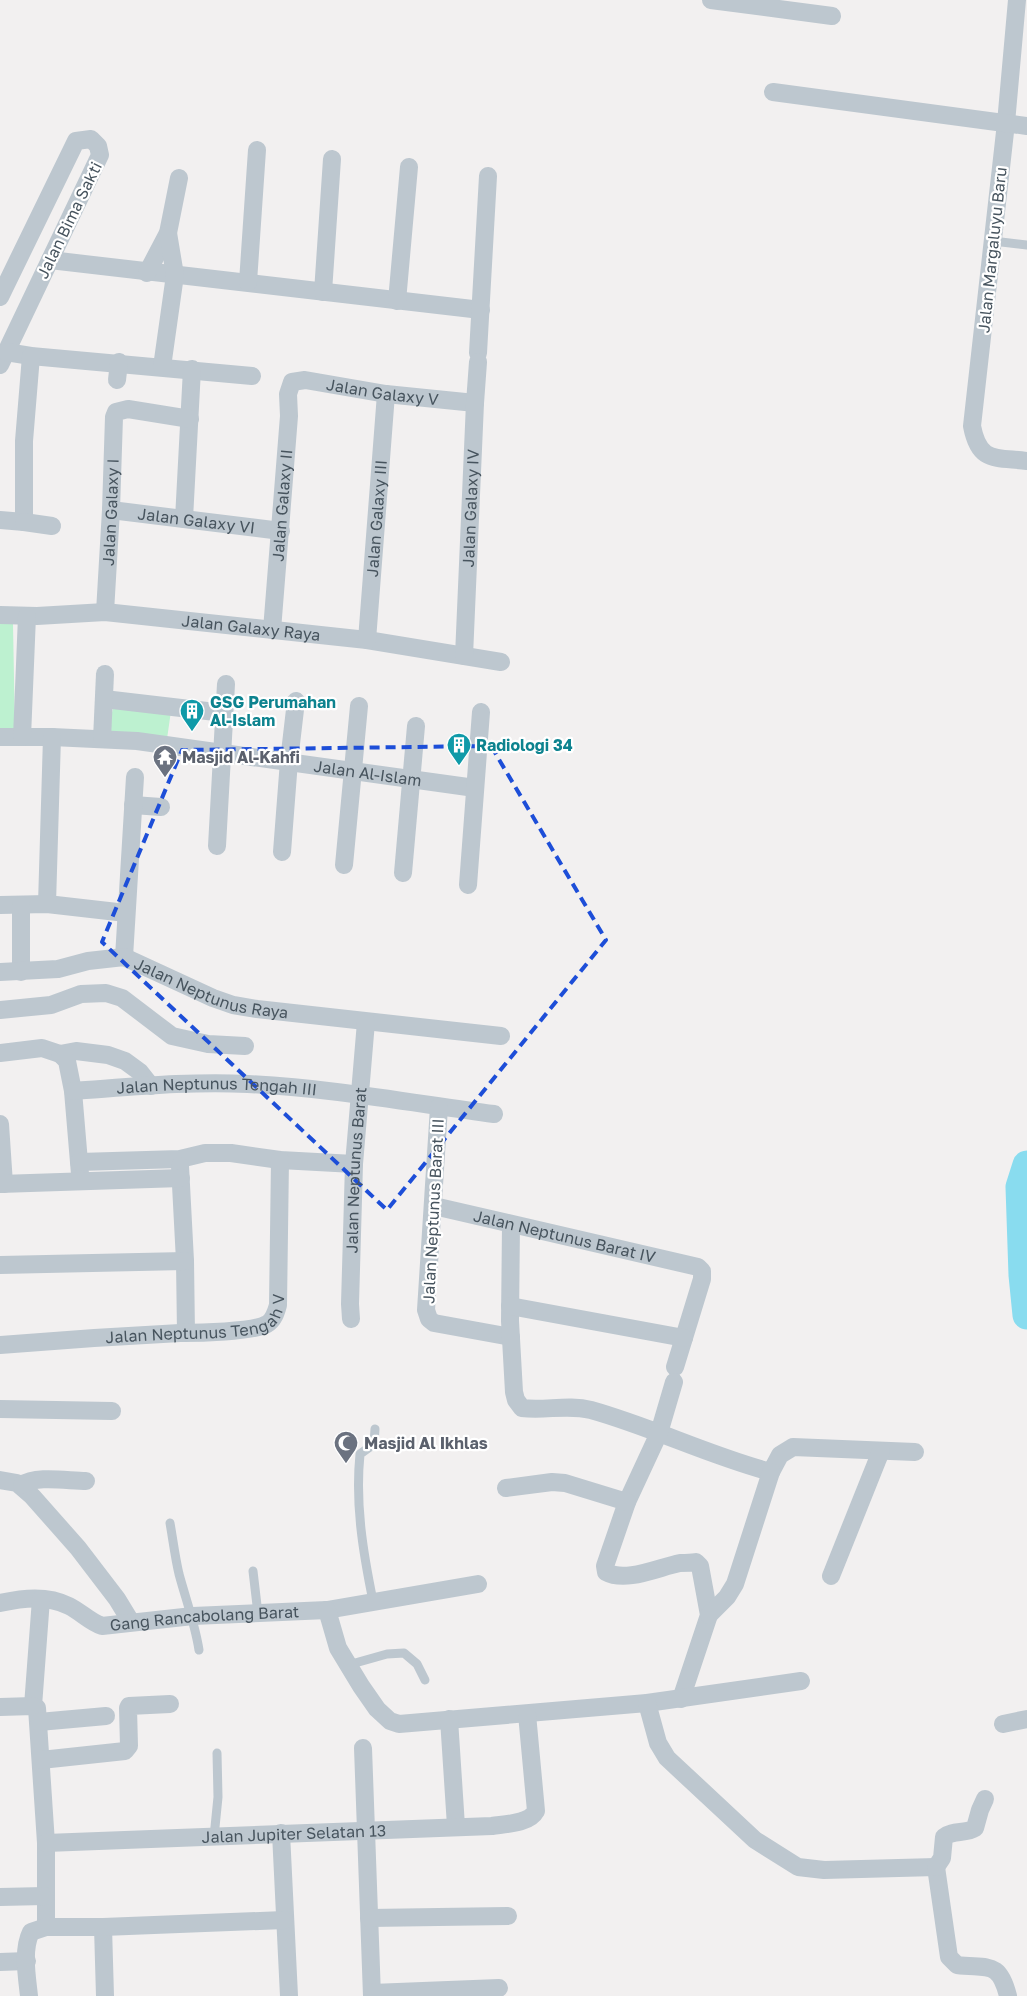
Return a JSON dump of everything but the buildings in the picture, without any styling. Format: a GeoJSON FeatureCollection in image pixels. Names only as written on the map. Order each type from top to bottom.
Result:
{"type":"FeatureCollection","features":[{"type":"Feature","properties":{"kind":"street"},"geometry":{"type":"LineString","coordinates":[[711,0],[788,5],[832,16]]}},
{"type":"Feature","properties":{"kind":"street","name":"Jalan Margaluyu Baru"},"geometry":{"type":"LineString","coordinates":[[1017,0],[1006,123],[972,426],[975,442],[988,455],[1027,461]]}},
{"type":"Feature","properties":{"kind":"street"},"geometry":{"type":"LineString","coordinates":[[773,92],[1027,126]]}},
{"type":"Feature","properties":{"kind":"street","name":"Jalan Bima Sakti"},"geometry":{"type":"LineString","coordinates":[[0,297],[76,141],[91,139],[98,146],[100,155],[3,358]]}},
{"type":"Feature","properties":{"kind":"street"},"geometry":{"type":"LineString","coordinates":[[248,282],[257,150]]}},
{"type":"Feature","properties":{"kind":"street"},"geometry":{"type":"LineString","coordinates":[[323,292],[332,159]]}},
{"type":"Feature","properties":{"kind":"street"},"geometry":{"type":"LineString","coordinates":[[397,301],[409,167]]}},
{"type":"Feature","properties":{"kind":"street","name":"Jalan Galaxy IV"},"geometry":{"type":"LineString","coordinates":[[464,656],[475,403],[488,176]]}},
{"type":"Feature","properties":{"kind":"street"},"geometry":{"type":"LineString","coordinates":[[147,273],[168,233],[179,178]]}},
{"type":"Feature","properties":{"kind":"street"},"geometry":{"type":"LineString","coordinates":[[162,366],[175,275],[168,233]]}},
{"type":"Feature","properties":{"kind":"street"},"geometry":{"type":"LineString","coordinates":[[50,260],[147,273],[248,282],[481,310]]}},
{"type":"Feature","properties":{"kind":"street"},"geometry":{"type":"LineString","coordinates":[[24,522],[24,441],[31,356]]}},
{"type":"Feature","properties":{"kind":"street"},"geometry":{"type":"LineString","coordinates":[[3,358],[31,356],[119,362],[252,376]]}},
{"type":"Feature","properties":{"kind":"street"},"geometry":{"type":"LineString","coordinates":[[117,380],[119,362]]}},
{"type":"Feature","properties":{"kind":"street"},"geometry":{"type":"LineString","coordinates":[[184,519],[192,369]]}},
{"type":"Feature","properties":{"kind":"street","name":"Jalan Galaxy V"},"geometry":{"type":"LineString","coordinates":[[292,382],[305,380],[386,394],[475,403]]}},
{"type":"Feature","properties":{"kind":"street","name":"Jalan Galaxy II"},"geometry":{"type":"LineString","coordinates":[[272,630],[289,416],[288,394],[292,382]]}},
{"type":"Feature","properties":{"kind":"street","name":"Jalan Galaxy III"},"geometry":{"type":"LineString","coordinates":[[367,640],[386,394]]}},
{"type":"Feature","properties":{"kind":"street","name":"Jalan Galaxy I"},"geometry":{"type":"LineString","coordinates":[[105,612],[114,417],[116,412],[128,409],[190,419]]}},
{"type":"Feature","properties":{"kind":"street","name":"Jalan Galaxy VI"},"geometry":{"type":"LineString","coordinates":[[111,510],[281,531]]}},
{"type":"Feature","properties":{"kind":"street"},"geometry":{"type":"LineString","coordinates":[[0,520],[52,526]]}},
{"type":"Feature","properties":{"kind":"street","name":"Jalan Galaxy Raya"},"geometry":{"type":"LineString","coordinates":[[0,615],[27,616],[105,612],[367,640],[501,662]]}},
{"type":"Feature","properties":{"kind":"street"},"geometry":{"type":"LineString","coordinates":[[22,736],[27,616]]}},
{"type":"Feature","properties":{"kind":"street"},"geometry":{"type":"LineString","coordinates":[[102,739],[105,674]]}},
{"type":"Feature","properties":{"kind":"street"},"geometry":{"type":"LineString","coordinates":[[217,846],[226,684]]}},
{"type":"Feature","properties":{"kind":"street"},"geometry":{"type":"LineString","coordinates":[[104,699],[224,713]]}},
{"type":"Feature","properties":{"kind":"street"},"geometry":{"type":"LineString","coordinates":[[282,852],[296,701]]}},
{"type":"Feature","properties":{"kind":"street"},"geometry":{"type":"LineString","coordinates":[[344,865],[359,706]]}},
{"type":"Feature","properties":{"kind":"street"},"geometry":{"type":"LineString","coordinates":[[468,885],[481,712]]}},
{"type":"Feature","properties":{"kind":"street"},"geometry":{"type":"LineString","coordinates":[[403,873],[416,726]]}},
{"type":"Feature","properties":{"kind":"street","name":"Jalan Al-Islam"},"geometry":{"type":"LineString","coordinates":[[0,737],[22,736],[137,741],[476,788]]}},
{"type":"Feature","properties":{"kind":"street"},"geometry":{"type":"LineString","coordinates":[[47,904],[52,737]]}},
{"type":"Feature","properties":{"kind":"street"},"geometry":{"type":"LineString","coordinates":[[124,957],[135,777]]}},
{"type":"Feature","properties":{"kind":"street"},"geometry":{"type":"LineString","coordinates":[[134,805],[160,807]]}},
{"type":"Feature","properties":{"kind":"street"},"geometry":{"type":"LineString","coordinates":[[0,905],[47,904],[126,913]]}},
{"type":"Feature","properties":{"kind":"street"},"geometry":{"type":"LineString","coordinates":[[21,905],[21,972]]}},
{"type":"Feature","properties":{"kind":"street","name":"Jalan Neptunus Raya"},"geometry":{"type":"LineString","coordinates":[[0,972],[58,969],[88,961],[124,957],[213,998],[233,1005],[366,1022],[501,1036]]}},
{"type":"Feature","properties":{"kind":"street"},"geometry":{"type":"LineString","coordinates":[[0,1010],[51,1005],[82,994],[106,993],[122,998],[172,1036],[208,1044],[245,1046]]}},
{"type":"Feature","properties":{"kind":"street","name":"Jalan Neptunus Barat"},"geometry":{"type":"LineString","coordinates":[[352,1319],[350,1304],[354,1164],[366,1022]]}},
{"type":"Feature","properties":{"kind":"street"},"geometry":{"type":"LineString","coordinates":[[0,1054],[42,1048],[60,1054],[67,1061],[73,1091],[81,1182]]}},
{"type":"Feature","properties":{"kind":"street"},"geometry":{"type":"LineString","coordinates":[[60,1054],[76,1051],[96,1053],[125,1061],[140,1072],[151,1086]]}},
{"type":"Feature","properties":{"kind":"street","name":"Jalan Neptunus Tengah III"},"geometry":{"type":"LineString","coordinates":[[73,1091],[216,1083],[249,1084],[360,1095],[494,1114]]}},
{"type":"Feature","properties":{"kind":"street","name":"Jalan Neptunus Barat III"},"geometry":{"type":"LineString","coordinates":[[439,1107],[426,1310],[429,1319],[434,1323],[511,1336]]}},
{"type":"Feature","properties":{"kind":"street"},"geometry":{"type":"LineString","coordinates":[[0,1124],[2,1184],[181,1178]]}},
{"type":"Feature","properties":{"kind":"street"},"geometry":{"type":"LineString","coordinates":[[79,1162],[180,1159],[204,1153],[231,1153],[280,1160],[354,1164]]}},
{"type":"Feature","properties":{"kind":"street"},"geometry":{"type":"LineString","coordinates":[[180,1159],[186,1333]]}},
{"type":"Feature","properties":{"kind":"street","name":"Jalan Neptunus Tengah V"},"geometry":{"type":"LineString","coordinates":[[0,1344],[186,1333],[259,1327],[268,1324],[275,1316],[278,1305],[280,1160]]}},
{"type":"Feature","properties":{"kind":"street","name":"Jalan Neptunus Barat IV"},"geometry":{"type":"LineString","coordinates":[[434,1206],[694,1265],[702,1271],[702,1279],[684,1338]]}},
{"type":"Feature","properties":{"kind":"street"},"geometry":{"type":"LineString","coordinates":[[511,1225],[510,1306],[514,1392],[516,1400],[522,1408],[564,1407],[589,1410],[659,1432],[743,1465],[771,1472]]}},
{"type":"Feature","properties":{"kind":"street"},"geometry":{"type":"LineString","coordinates":[[0,1265],[185,1261]]}},
{"type":"Feature","properties":{"kind":"street"},"geometry":{"type":"LineString","coordinates":[[510,1306],[684,1338],[659,1432],[627,1502],[605,1566],[606,1572],[619,1576],[680,1563],[696,1562],[700,1566],[709,1615]]}},
{"type":"Feature","properties":{"kind":"street"},"geometry":{"type":"LineString","coordinates":[[0,1409],[112,1411]]}},
{"type":"Feature","properties":{"kind":"street"},"geometry":{"type":"LineString","coordinates":[[681,1699],[709,1615],[727,1596],[735,1584],[771,1472],[777,1459],[786,1450],[797,1447],[915,1452]]}},
{"type":"Feature","properties":{"kind":"street"},"geometry":{"type":"LineString","coordinates":[[831,1576],[881,1451]]}},
{"type":"Feature","properties":{"kind":"street"},"geometry":{"type":"LineString","coordinates":[[0,1480],[10,1481],[22,1486],[78,1548],[117,1599],[131,1622]]}},
{"type":"Feature","properties":{"kind":"street"},"geometry":{"type":"LineString","coordinates":[[22,1486],[29,1481],[37,1480],[86,1481]]}},
{"type":"Feature","properties":{"kind":"street"},"geometry":{"type":"LineString","coordinates":[[506,1488],[552,1482],[565,1483],[627,1502]]}},
{"type":"Feature","properties":{"kind":"street","name":"Gang Rancabolang Barat"},"geometry":{"type":"LineString","coordinates":[[0,1603],[21,1599],[54,1600],[70,1606],[102,1626],[193,1616],[327,1610],[478,1584]]}},
{"type":"Feature","properties":{"kind":"street"},"geometry":{"type":"LineString","coordinates":[[41,1599],[36,1714],[46,1843],[46,1927]]}},
{"type":"Feature","properties":{"kind":"street"},"geometry":{"type":"LineString","coordinates":[[327,1610],[338,1648],[348,1665],[377,1709],[390,1721],[399,1724],[647,1703],[801,1681]]}},
{"type":"Feature","properties":{"kind":"street"},"geometry":{"type":"LineString","coordinates":[[647,1703],[658,1743],[667,1758],[755,1840],[798,1866],[824,1870],[936,1868]]}},
{"type":"Feature","properties":{"kind":"street"},"geometry":{"type":"LineString","coordinates":[[41,1760],[125,1750],[129,1746],[128,1708],[130,1706],[170,1704]]}},
{"type":"Feature","properties":{"kind":"street"},"geometry":{"type":"LineString","coordinates":[[0,1707],[36,1714],[106,1716]]}},
{"type":"Feature","properties":{"kind":"street","name":"Jalan Jupiter Selatan 13"},"geometry":{"type":"LineString","coordinates":[[46,1843],[492,1826],[520,1821],[534,1815],[536,1811],[527,1714]]}},
{"type":"Feature","properties":{"kind":"street"},"geometry":{"type":"LineString","coordinates":[[449,1719],[456,1826]]}},
{"type":"Feature","properties":{"kind":"street"},"geometry":{"type":"LineString","coordinates":[[1002,1724],[1027,1719]]}},
{"type":"Feature","properties":{"kind":"street"},"geometry":{"type":"LineString","coordinates":[[363,1748],[372,1995],[499,1988]]}},
{"type":"Feature","properties":{"kind":"street"},"geometry":{"type":"LineString","coordinates":[[985,1799],[975,1828],[971,1831],[947,1834],[944,1837],[942,1858],[936,1868],[949,1956],[958,1965],[990,1967],[1000,1973],[1008,1996]]}},
{"type":"Feature","properties":{"kind":"street"},"geometry":{"type":"LineString","coordinates":[[281,1833],[289,1996]]}},
{"type":"Feature","properties":{"kind":"street"},"geometry":{"type":"LineString","coordinates":[[0,1897],[46,1896]]}},
{"type":"Feature","properties":{"kind":"street"},"geometry":{"type":"LineString","coordinates":[[369,1918],[508,1916]]}},
{"type":"Feature","properties":{"kind":"street"},"geometry":{"type":"LineString","coordinates":[[29,1996],[26,1961],[28,1937],[31,1932],[46,1927],[104,1927],[284,1920]]}},
{"type":"Feature","properties":{"kind":"street"},"geometry":{"type":"LineString","coordinates":[[104,1927],[105,1996]]}},
{"type":"Feature","properties":{"kind":"street"},"geometry":{"type":"LineString","coordinates":[[0,1962],[26,1961]]}},
{"type":"Feature","properties":{"kind":"lane"},"geometry":{"type":"LineString","coordinates":[[993,241],[1027,245]]}},
{"type":"Feature","properties":{"kind":"lane"},"geometry":{"type":"LineString","coordinates":[[373,1601],[364,1553],[358,1498],[360,1454],[374,1444],[376,1428]]}},
{"type":"Feature","properties":{"kind":"lane"},"geometry":{"type":"LineString","coordinates":[[170,1523],[179,1573],[198,1635],[199,1650]]}},
{"type":"Feature","properties":{"kind":"lane"},"geometry":{"type":"LineString","coordinates":[[253,1571],[258,1614]]}},
{"type":"Feature","properties":{"kind":"lane"},"geometry":{"type":"LineString","coordinates":[[348,1665],[387,1654],[404,1654],[417,1664],[425,1680]]}},
{"type":"Feature","properties":{"kind":"lane"},"geometry":{"type":"LineString","coordinates":[[214,1837],[218,1797],[217,1753]]}},
{"type":"Feature","properties":{"kind":"highlighted area"},"geometry":{"type":"Polygon","coordinates":[[[491,746],[606,940],[387,1210],[102,942],[182,750],[491,746]]]}},
{"type":"Feature","properties":{"kind":"green space"},"geometry":{"type":"Polygon","coordinates":[[[0,623],[13,624],[15,732],[0,731],[0,623]]]}},
{"type":"Feature","properties":{"kind":"green space"},"geometry":{"type":"Polygon","coordinates":[[[114,703],[171,711],[167,739],[108,732],[114,703]]]}},
{"type":"Feature","properties":{"kind":"waterway"},"geometry":{"type":"LineString","coordinates":[[1027,1165],[1020,1187],[1023,1275],[1027,1315]]}},
{"type":"Feature","properties":{"kind":"place","name":"GSG Perumahan Al-Islam"},"geometry":{"type":"Point","coordinates":[192,732]}},
{"type":"Feature","properties":{"kind":"place","name":"Radiologi 34"},"geometry":{"type":"Point","coordinates":[459,766]}},
{"type":"Feature","properties":{"kind":"place","name":"Masjid Al-Kahfi"},"geometry":{"type":"Point","coordinates":[165,778]}},
{"type":"Feature","properties":{"kind":"place","name":"Masjid Al Ikhlas"},"geometry":{"type":"Point","coordinates":[346,1464]}}]}
